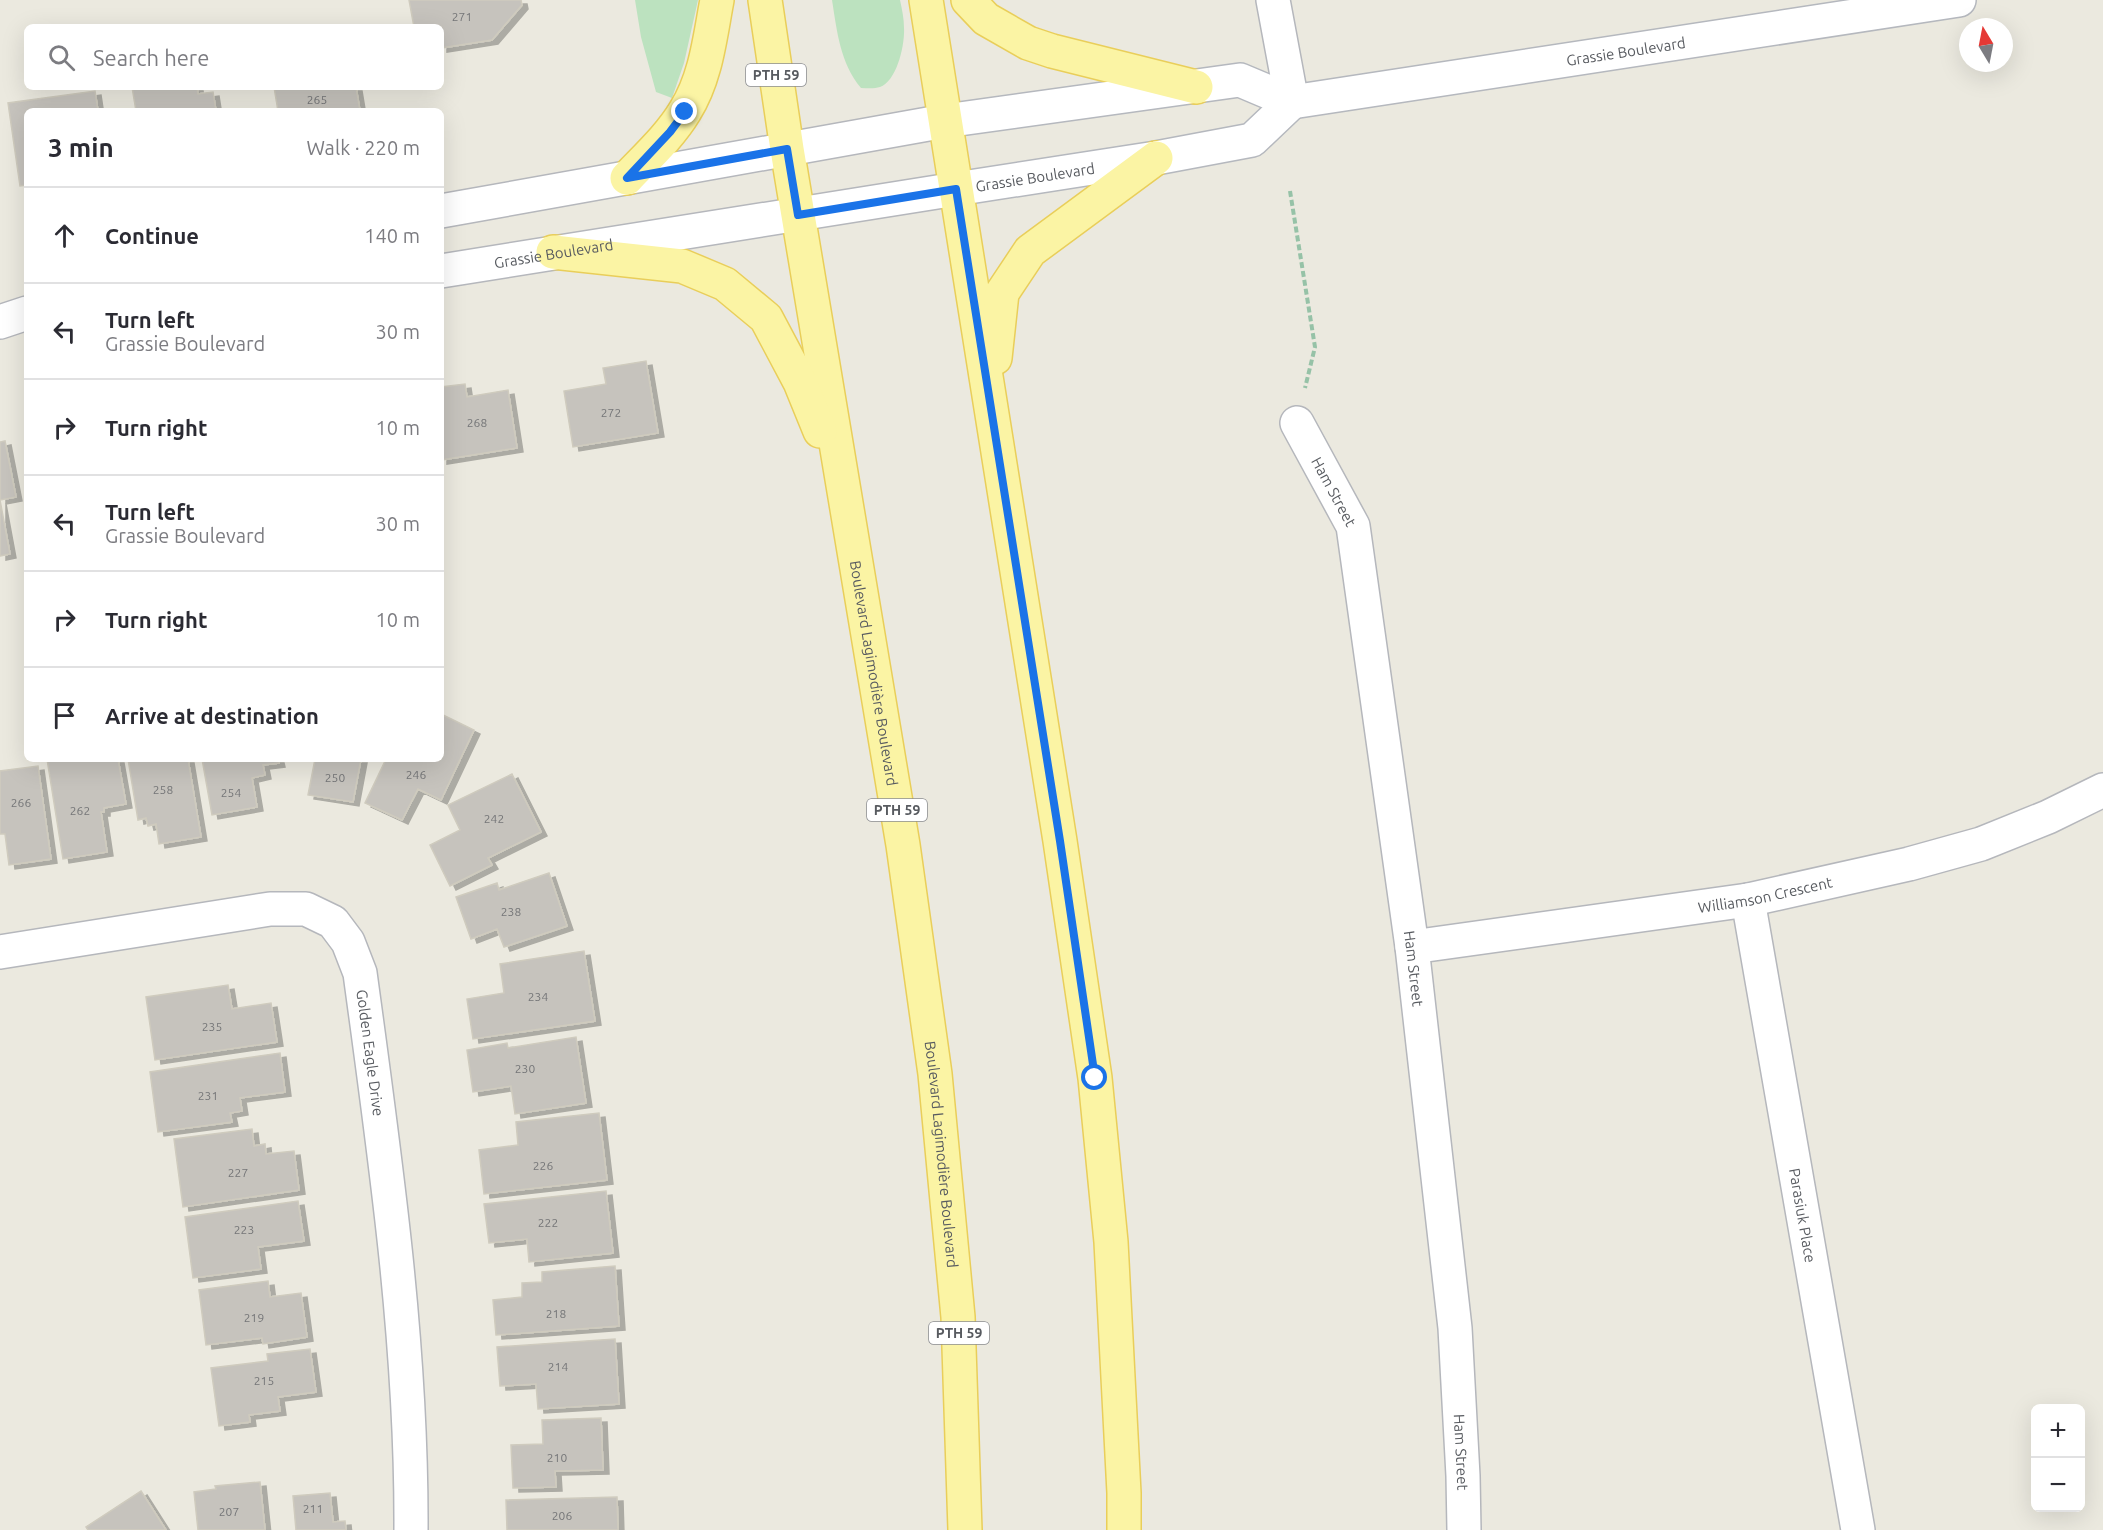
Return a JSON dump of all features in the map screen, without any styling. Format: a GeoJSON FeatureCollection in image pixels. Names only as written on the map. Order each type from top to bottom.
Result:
{"type":"FeatureCollection","features":[{"type":"Feature","properties":{"kind":"main road"},"geometry":{"type":"LineString","coordinates":[[627,178],[670,132],[685,112],[695,93],[705,61],[717,0]]}},
{"type":"Feature","properties":{"kind":"main road","name":"Boulevard Lagimodière Boulevard"},"geometry":{"type":"LineString","coordinates":[[765,0],[842,486],[903,845],[935,1074],[958,1317],[965,1530]]}},
{"type":"Feature","properties":{"kind":"main road"},"geometry":{"type":"LineString","coordinates":[[926,0],[1060,841],[1095,1078],[1111,1242],[1124,1530]]}},
{"type":"Feature","properties":{"kind":"main road"},"geometry":{"type":"LineString","coordinates":[[968,0],[986,19],[1028,43],[1196,87]]}},
{"type":"Feature","properties":{"kind":"main road"},"geometry":{"type":"LineString","coordinates":[[1003,482],[995,356],[1002,293],[1030,251],[1156,158]]}},
{"type":"Feature","properties":{"kind":"main road"},"geometry":{"type":"LineString","coordinates":[[553,252],[682,266],[725,284],[766,318],[800,382],[842,486]]}},
{"type":"Feature","properties":{"kind":"street"},"geometry":{"type":"LineString","coordinates":[[1274,0],[1292,102]]}},
{"type":"Feature","properties":{"kind":"street","name":"Grassie Boulevard"},"geometry":{"type":"LineString","coordinates":[[444,270],[1156,158],[1252,140],[1292,102],[1959,0]]}},
{"type":"Feature","properties":{"kind":"street"},"geometry":{"type":"LineString","coordinates":[[444,210],[945,121],[1240,80],[1292,102]]}},
{"type":"Feature","properties":{"kind":"street"},"geometry":{"type":"LineString","coordinates":[[0,322],[24,314]]}},
{"type":"Feature","properties":{"kind":"street"},"geometry":{"type":"LineString","coordinates":[[0,322],[24,321]]}},
{"type":"Feature","properties":{"kind":"street","name":"Ham Street"},"geometry":{"type":"LineString","coordinates":[[1297,423],[1353,526],[1413,947],[1455,1328],[1464,1530]]}},
{"type":"Feature","properties":{"kind":"street","name":"Williamson Crescent"},"geometry":{"type":"LineString","coordinates":[[1413,947],[1748,900],[1910,864],[1981,844],[2048,817],[2103,790]]}},
{"type":"Feature","properties":{"kind":"street","name":"Parasiuk Place"},"geometry":{"type":"LineString","coordinates":[[1748,900],[1858,1530]]}},
{"type":"Feature","properties":{"kind":"street","name":"Golden Eagle Drive"},"geometry":{"type":"LineString","coordinates":[[0,952],[270,909],[306,909],[333,922],[348,942],[360,973],[390,1189],[403,1339],[411,1530]]}},
{"type":"Feature","properties":{"kind":"path"},"geometry":{"type":"LineString","coordinates":[[1290,191],[1315,347],[1297,423]]}},
{"type":"Feature","properties":{"kind":"green space"},"geometry":{"type":"Polygon","coordinates":[[[635,0],[698,0],[684,63],[672,98],[656,92],[641,37],[635,0]]]}},
{"type":"Feature","properties":{"kind":"green space"},"geometry":{"type":"Polygon","coordinates":[[[832,0],[900,0],[904,35],[899,62],[891,78],[880,87],[861,88],[848,68],[840,46],[832,0]]]}},
{"type":"Feature","properties":{"kind":"building"},"geometry":{"type":"Polygon","coordinates":[[[409,0],[521,0],[522,5],[492,40],[444,48],[444,24],[413,24],[409,0]]]}},
{"type":"Feature","properties":{"kind":"building"},"geometry":{"type":"Polygon","coordinates":[[[132,90],[197,90],[198,94],[213,92],[216,108],[136,108],[132,90]]]}},
{"type":"Feature","properties":{"kind":"building"},"geometry":{"type":"Polygon","coordinates":[[[274,90],[356,90],[360,108],[278,108],[274,90]]]}},
{"type":"Feature","properties":{"kind":"building"},"geometry":{"type":"Polygon","coordinates":[[[95,91],[98,108],[24,108],[24,185],[20,186],[8,103],[95,91]]]}},
{"type":"Feature","properties":{"kind":"building"},"geometry":{"type":"Polygon","coordinates":[[[646,361],[658,433],[573,447],[564,391],[606,384],[603,368],[646,361]]]}},
{"type":"Feature","properties":{"kind":"building"},"geometry":{"type":"Polygon","coordinates":[[[465,384],[467,397],[508,390],[517,448],[444,460],[444,387],[465,384]]]}},
{"type":"Feature","properties":{"kind":"building"},"geometry":{"type":"Polygon","coordinates":[[[5,441],[16,497],[0,500],[0,442],[5,441]]]}},
{"type":"Feature","properties":{"kind":"building"},"geometry":{"type":"Polygon","coordinates":[[[0,500],[10,554],[0,556],[0,500]]]}},
{"type":"Feature","properties":{"kind":"building"},"geometry":{"type":"Polygon","coordinates":[[[444,715],[474,730],[441,800],[418,789],[402,820],[365,803],[385,762],[444,762],[444,715]]]}},
{"type":"Feature","properties":{"kind":"building"},"geometry":{"type":"Polygon","coordinates":[[[47,762],[119,762],[126,804],[104,808],[104,812],[101,812],[107,852],[63,859],[47,762]]]}},
{"type":"Feature","properties":{"kind":"building"},"geometry":{"type":"Polygon","coordinates":[[[128,762],[188,762],[201,837],[159,844],[156,824],[148,826],[146,818],[138,820],[128,762]]]}},
{"type":"Feature","properties":{"kind":"building"},"geometry":{"type":"Polygon","coordinates":[[[203,762],[279,762],[263,765],[265,775],[252,778],[257,807],[212,815],[203,762]]]}},
{"type":"Feature","properties":{"kind":"building"},"geometry":{"type":"Polygon","coordinates":[[[314,762],[360,762],[353,802],[308,795],[314,762]]]}},
{"type":"Feature","properties":{"kind":"building"},"geometry":{"type":"Polygon","coordinates":[[[38,766],[51,859],[9,865],[5,834],[0,834],[0,771],[38,766]]]}},
{"type":"Feature","properties":{"kind":"building"},"geometry":{"type":"Polygon","coordinates":[[[512,774],[541,832],[488,858],[492,865],[450,886],[430,845],[460,830],[448,805],[512,774]]]}},
{"type":"Feature","properties":{"kind":"building"},"geometry":{"type":"Polygon","coordinates":[[[549,873],[567,926],[504,947],[497,929],[471,939],[456,897],[497,883],[499,890],[549,873]]]}},
{"type":"Feature","properties":{"kind":"building"},"geometry":{"type":"Polygon","coordinates":[[[584,951],[595,1021],[473,1039],[467,999],[504,993],[500,964],[584,951]]]}},
{"type":"Feature","properties":{"kind":"building"},"geometry":{"type":"Polygon","coordinates":[[[228,985],[232,1009],[271,1003],[277,1042],[155,1060],[146,997],[228,985]]]}},
{"type":"Feature","properties":{"kind":"building"},"geometry":{"type":"Polygon","coordinates":[[[576,1037],[586,1103],[515,1114],[511,1086],[473,1092],[467,1050],[507,1043],[508,1048],[576,1037]]]}},
{"type":"Feature","properties":{"kind":"building"},"geometry":{"type":"Polygon","coordinates":[[[280,1053],[285,1092],[240,1098],[242,1111],[230,1113],[232,1122],[158,1132],[150,1072],[280,1053]]]}},
{"type":"Feature","properties":{"kind":"building"},"geometry":{"type":"Polygon","coordinates":[[[599,1113],[607,1180],[484,1194],[479,1150],[518,1145],[516,1122],[599,1113]]]}},
{"type":"Feature","properties":{"kind":"building"},"geometry":{"type":"Polygon","coordinates":[[[252,1129],[254,1146],[265,1144],[266,1154],[294,1151],[299,1190],[183,1207],[174,1139],[252,1129]]]}},
{"type":"Feature","properties":{"kind":"building"},"geometry":{"type":"Polygon","coordinates":[[[606,1191],[613,1253],[529,1262],[527,1239],[489,1243],[484,1204],[606,1191]]]}},
{"type":"Feature","properties":{"kind":"building"},"geometry":{"type":"Polygon","coordinates":[[[298,1201],[304,1241],[258,1247],[261,1269],[193,1278],[185,1217],[298,1201]]]}},
{"type":"Feature","properties":{"kind":"building"},"geometry":{"type":"Polygon","coordinates":[[[615,1266],[619,1326],[496,1335],[493,1300],[522,1297],[522,1283],[542,1282],[542,1272],[615,1266]]]}},
{"type":"Feature","properties":{"kind":"building"},"geometry":{"type":"Polygon","coordinates":[[[268,1281],[270,1297],[301,1293],[307,1337],[263,1344],[262,1338],[206,1345],[199,1290],[268,1281]]]}},
{"type":"Feature","properties":{"kind":"building"},"geometry":{"type":"Polygon","coordinates":[[[615,1339],[619,1404],[538,1409],[536,1384],[500,1386],[497,1347],[615,1339]]]}},
{"type":"Feature","properties":{"kind":"building"},"geometry":{"type":"Polygon","coordinates":[[[310,1349],[316,1392],[278,1397],[280,1411],[249,1415],[250,1422],[219,1426],[211,1368],[268,1361],[267,1354],[310,1349]]]}},
{"type":"Feature","properties":{"kind":"building"},"geometry":{"type":"Polygon","coordinates":[[[601,1418],[603,1470],[555,1471],[556,1487],[513,1488],[511,1445],[543,1444],[542,1420],[601,1418]]]}},
{"type":"Feature","properties":{"kind":"building"},"geometry":{"type":"Polygon","coordinates":[[[260,1482],[265,1530],[198,1530],[194,1492],[216,1489],[215,1486],[260,1482]]]}},
{"type":"Feature","properties":{"kind":"building"},"geometry":{"type":"Polygon","coordinates":[[[141,1491],[166,1530],[88,1530],[86,1527],[141,1491]]]}},
{"type":"Feature","properties":{"kind":"building"},"geometry":{"type":"Polygon","coordinates":[[[330,1493],[333,1522],[345,1521],[346,1530],[296,1530],[293,1496],[330,1493]]]}},
{"type":"Feature","properties":{"kind":"building"},"geometry":{"type":"Polygon","coordinates":[[[617,1497],[618,1530],[507,1530],[506,1500],[617,1497]]]}},
{"type":"Feature","properties":{"kind":"route"},"geometry":{"type":"LineString","coordinates":[[685,112],[670,132],[627,178],[787,149],[798,215],[956,189],[1060,841],[1095,1078]]}}]}
